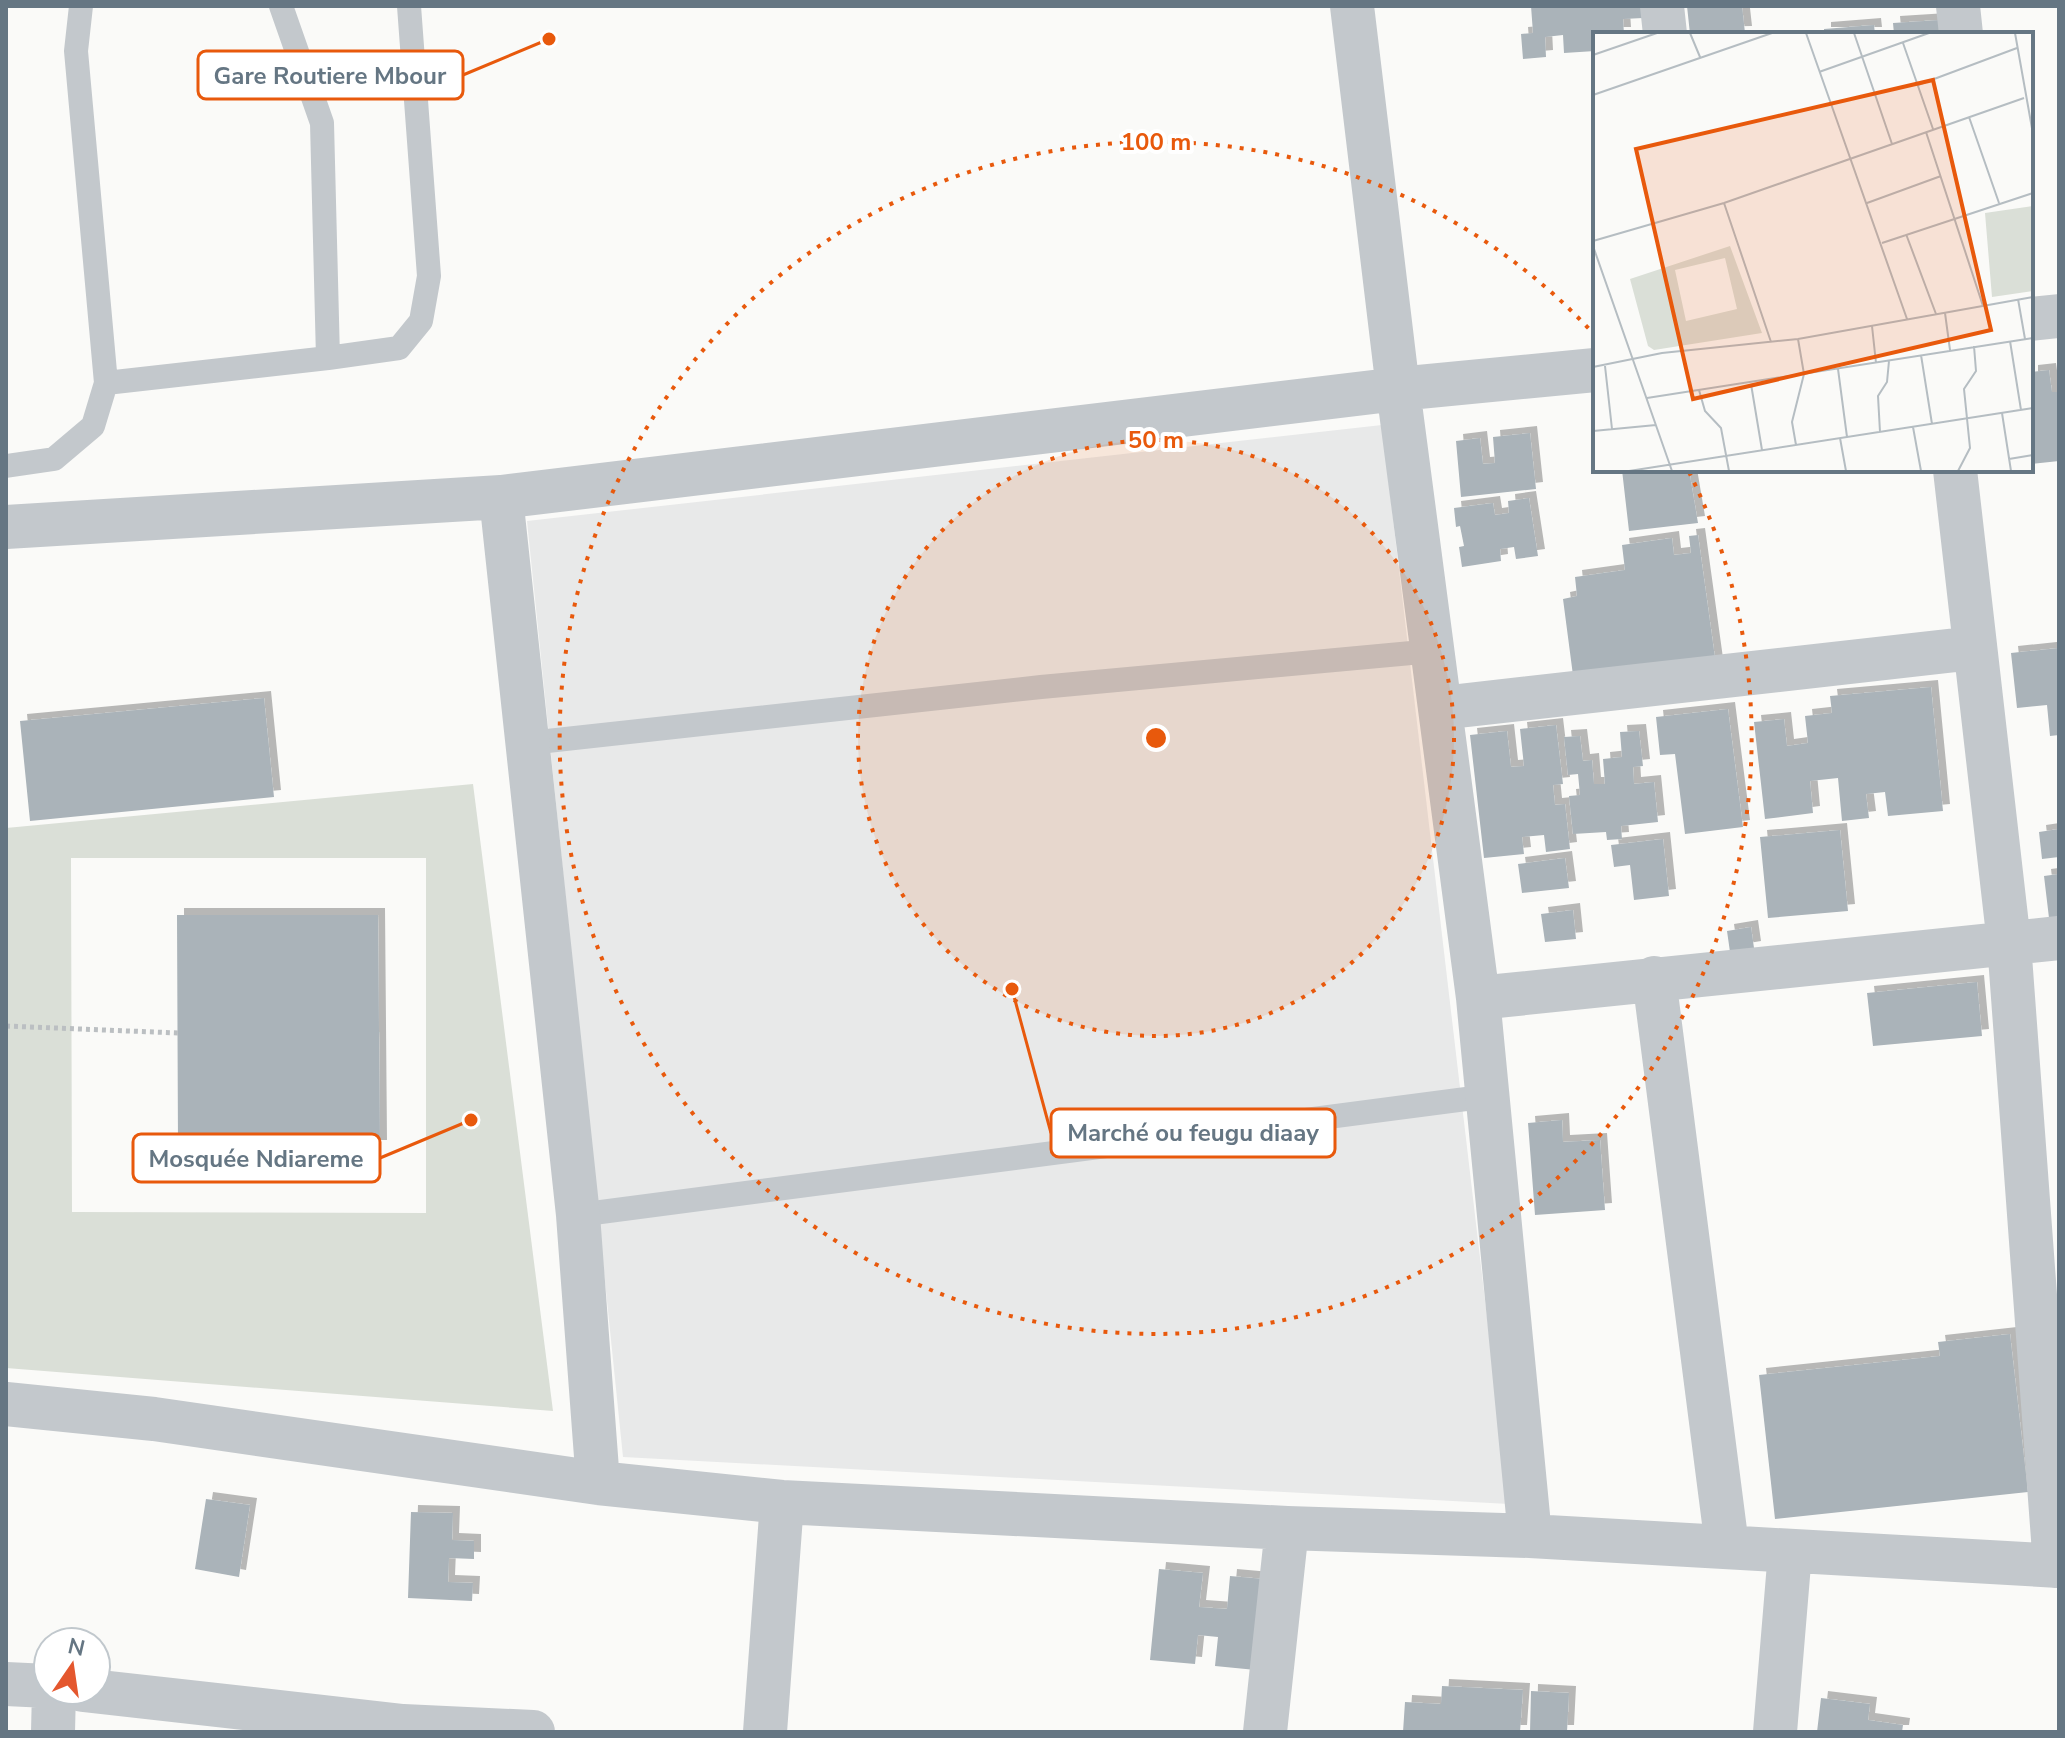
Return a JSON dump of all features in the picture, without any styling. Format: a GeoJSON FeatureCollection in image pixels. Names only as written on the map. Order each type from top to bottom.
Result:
{"type":"FeatureCollection","features":[{"type":"Feature","properties":{"kind":"street"},"geometry":{"type":"LineString","coordinates":[[1352,6],[1398,389],[1478,998],[1530,1536]]}},
{"type":"Feature","properties":{"kind":"street"},"geometry":{"type":"LineString","coordinates":[[1662,6],[1665,32]]}},
{"type":"Feature","properties":{"kind":"street"},"geometry":{"type":"LineString","coordinates":[[1961,32],[1958,6],[1965,6]]}},
{"type":"Feature","properties":{"kind":"street"},"geometry":{"type":"LineString","coordinates":[[2033,319],[2059,316]]}},
{"type":"Feature","properties":{"kind":"street"},"geometry":{"type":"LineString","coordinates":[[6,527],[501,497],[1398,389],[1593,370]]}},
{"type":"Feature","properties":{"kind":"street"},"geometry":{"type":"LineString","coordinates":[[6,1404],[154,1419],[598,1483],[782,1502],[1287,1528],[1530,1536],[2057,1566],[2009,943],[1955,472]]}},
{"type":"Feature","properties":{"kind":"street"},"geometry":{"type":"LineString","coordinates":[[501,497],[578,1215],[598,1483]]}},
{"type":"Feature","properties":{"kind":"street"},"geometry":{"type":"LineString","coordinates":[[1441,708],[1974,648]]}},
{"type":"Feature","properties":{"kind":"street"},"geometry":{"type":"LineString","coordinates":[[1478,998],[2059,938]]}},
{"type":"Feature","properties":{"kind":"street"},"geometry":{"type":"LineString","coordinates":[[1654,978],[1727,1546]]}},
{"type":"Feature","properties":{"kind":"street"},"geometry":{"type":"LineString","coordinates":[[765,1732],[782,1502]]}},
{"type":"Feature","properties":{"kind":"street"},"geometry":{"type":"LineString","coordinates":[[1265,1732],[1287,1528]]}},
{"type":"Feature","properties":{"kind":"street"},"geometry":{"type":"LineString","coordinates":[[1775,1732],[1790,1552]]}},
{"type":"Feature","properties":{"kind":"street"},"geometry":{"type":"LineString","coordinates":[[6,1684],[32,1685]]}},
{"type":"Feature","properties":{"kind":"street"},"geometry":{"type":"LineString","coordinates":[[112,1694],[403,1729],[533,1732]]}},
{"type":"Feature","properties":{"kind":"street"},"geometry":{"type":"LineString","coordinates":[[53,1732],[54,1706]]}},
{"type":"Feature","properties":{"kind":"lane"},"geometry":{"type":"LineString","coordinates":[[6,466],[54,459],[93,426],[106,383],[76,51],[81,6]]}},
{"type":"Feature","properties":{"kind":"lane"},"geometry":{"type":"LineString","coordinates":[[281,6],[322,123],[328,358]]}},
{"type":"Feature","properties":{"kind":"lane"},"geometry":{"type":"LineString","coordinates":[[106,383],[399,348],[421,321],[429,276],[409,6]]}},
{"type":"Feature","properties":{"kind":"lane"},"geometry":{"type":"LineString","coordinates":[[529,743],[1041,687],[1433,651]]}},
{"type":"Feature","properties":{"kind":"lane"},"geometry":{"type":"LineString","coordinates":[[578,1215],[1489,1096]]}},
{"type":"Feature","properties":{"kind":"path"},"geometry":{"type":"LineString","coordinates":[[6,1026],[178,1033]]}},
{"type":"Feature","properties":{"kind":"shaded area"},"geometry":{"type":"Polygon","coordinates":[[[1382,425],[1509,1504],[623,1457],[527,521],[1382,425]]]}},
{"type":"Feature","properties":{"kind":"shaded area"},"geometry":{"type":"Polygon","coordinates":[[[473,784],[553,1411],[6,1368],[6,828],[473,784]],[[71,858],[72,1212],[426,1213],[426,858],[71,858]]]}},
{"type":"Feature","properties":{"kind":"building"},"geometry":{"type":"Polygon","coordinates":[[[1531,6],[1642,6],[1643,18],[1623,19],[1624,32],[1593,32],[1593,51],[1564,53],[1563,35],[1545,37],[1546,57],[1523,59],[1521,34],[1533,33],[1531,6]]]}},
{"type":"Feature","properties":{"kind":"building"},"geometry":{"type":"Polygon","coordinates":[[[1687,6],[1742,6],[1745,32],[1690,32],[1687,6]]]}},
{"type":"Feature","properties":{"kind":"building"},"geometry":{"type":"Polygon","coordinates":[[[1956,19],[1957,32],[1894,32],[1893,23],[1956,19]]]}},
{"type":"Feature","properties":{"kind":"building"},"geometry":{"type":"Polygon","coordinates":[[[1874,25],[1875,32],[1824,32],[1824,29],[1874,25]]]}},
{"type":"Feature","properties":{"kind":"building"},"geometry":{"type":"Polygon","coordinates":[[[2049,370],[2052,392],[2059,392],[2059,461],[2033,464],[2033,372],[2049,370]]]}},
{"type":"Feature","properties":{"kind":"building"},"geometry":{"type":"Polygon","coordinates":[[[1530,433],[1536,489],[1461,497],[1456,441],[1480,438],[1483,464],[1495,463],[1493,437],[1530,433]]]}},
{"type":"Feature","properties":{"kind":"building"},"geometry":{"type":"Polygon","coordinates":[[[1622,472],[1689,472],[1698,523],[1629,531],[1622,472]]]}},
{"type":"Feature","properties":{"kind":"building"},"geometry":{"type":"Polygon","coordinates":[[[1529,498],[1538,556],[1516,559],[1514,547],[1500,549],[1501,561],[1462,567],[1459,547],[1464,546],[1460,526],[1456,527],[1454,508],[1493,503],[1495,515],[1509,513],[1508,501],[1529,498]]]}},
{"type":"Feature","properties":{"kind":"building"},"geometry":{"type":"Polygon","coordinates":[[[1698,535],[1716,665],[1574,683],[1563,599],[1577,596],[1575,577],[1625,570],[1622,545],[1672,538],[1674,555],[1691,553],[1689,536],[1698,535]]]}},
{"type":"Feature","properties":{"kind":"building"},"geometry":{"type":"Polygon","coordinates":[[[2059,648],[2059,735],[2050,736],[2047,705],[2017,708],[2011,653],[2059,648]]]}},
{"type":"Feature","properties":{"kind":"building"},"geometry":{"type":"Polygon","coordinates":[[[1931,687],[1943,811],[1888,816],[1885,792],[1866,794],[1869,818],[1842,821],[1838,778],[1810,781],[1813,813],[1765,819],[1754,722],[1784,719],[1787,746],[1808,743],[1805,716],[1832,713],[1830,696],[1931,687]]]}},
{"type":"Feature","properties":{"kind":"building"},"geometry":{"type":"Polygon","coordinates":[[[264,698],[274,797],[30,821],[20,721],[264,698]]]}},
{"type":"Feature","properties":{"kind":"building"},"geometry":{"type":"Polygon","coordinates":[[[1728,709],[1743,827],[1685,834],[1675,754],[1660,755],[1656,717],[1728,709]]]}},
{"type":"Feature","properties":{"kind":"building"},"geometry":{"type":"Polygon","coordinates":[[[1556,725],[1563,784],[1553,785],[1555,805],[1565,804],[1570,849],[1546,852],[1544,835],[1522,837],[1524,854],[1484,858],[1470,735],[1507,731],[1511,767],[1524,766],[1520,729],[1556,725]]]}},
{"type":"Feature","properties":{"kind":"building"},"geometry":{"type":"Polygon","coordinates":[[[1639,731],[1643,766],[1633,767],[1634,784],[1654,782],[1658,822],[1621,826],[1622,839],[1607,840],[1606,832],[1573,834],[1569,796],[1580,795],[1578,774],[1568,775],[1564,737],[1580,736],[1583,761],[1592,760],[1594,784],[1605,784],[1603,759],[1622,757],[1620,732],[1639,731]]]}},
{"type":"Feature","properties":{"kind":"building"},"geometry":{"type":"Polygon","coordinates":[[[2059,829],[2059,857],[2042,859],[2039,832],[2059,829]]]}},
{"type":"Feature","properties":{"kind":"building"},"geometry":{"type":"Polygon","coordinates":[[[1840,830],[1848,911],[1768,918],[1760,837],[1840,830]]]}},
{"type":"Feature","properties":{"kind":"building"},"geometry":{"type":"Polygon","coordinates":[[[1663,839],[1669,896],[1634,900],[1630,865],[1614,867],[1611,845],[1663,839]]]}},
{"type":"Feature","properties":{"kind":"building"},"geometry":{"type":"Polygon","coordinates":[[[1565,858],[1569,888],[1522,893],[1518,864],[1565,858]]]}},
{"type":"Feature","properties":{"kind":"building"},"geometry":{"type":"Polygon","coordinates":[[[2059,874],[2059,917],[2049,918],[2044,876],[2059,874]]]}},
{"type":"Feature","properties":{"kind":"building"},"geometry":{"type":"Polygon","coordinates":[[[1573,910],[1576,939],[1545,942],[1541,914],[1573,910]]]}},
{"type":"Feature","properties":{"kind":"building"},"geometry":{"type":"Polygon","coordinates":[[[177,915],[378,915],[380,1147],[178,1147],[177,915]]]}},
{"type":"Feature","properties":{"kind":"building"},"geometry":{"type":"Polygon","coordinates":[[[1751,927],[1754,948],[1730,952],[1727,931],[1751,927]]]}},
{"type":"Feature","properties":{"kind":"building"},"geometry":{"type":"Polygon","coordinates":[[[1977,982],[1982,1036],[1873,1046],[1867,993],[1977,982]]]}},
{"type":"Feature","properties":{"kind":"building"},"geometry":{"type":"Polygon","coordinates":[[[1562,1120],[1563,1142],[1600,1140],[1605,1210],[1535,1215],[1528,1123],[1562,1120]]]}},
{"type":"Feature","properties":{"kind":"building"},"geometry":{"type":"Polygon","coordinates":[[[2010,1334],[2028,1492],[1775,1519],[1759,1375],[1940,1356],[1938,1342],[2010,1334]]]}},
{"type":"Feature","properties":{"kind":"building"},"geometry":{"type":"Polygon","coordinates":[[[206,1499],[250,1505],[239,1577],[195,1569],[206,1499]]]}},
{"type":"Feature","properties":{"kind":"building"},"geometry":{"type":"Polygon","coordinates":[[[411,1512],[453,1513],[452,1540],[474,1541],[474,1559],[449,1558],[448,1582],[473,1583],[472,1601],[408,1598],[411,1512]]]}},
{"type":"Feature","properties":{"kind":"building"},"geometry":{"type":"Polygon","coordinates":[[[1159,1569],[1203,1573],[1199,1607],[1227,1609],[1230,1576],[1274,1580],[1266,1671],[1215,1666],[1218,1637],[1198,1635],[1195,1664],[1150,1660],[1159,1569]]]}},
{"type":"Feature","properties":{"kind":"building"},"geometry":{"type":"Polygon","coordinates":[[[1442,1686],[1523,1690],[1520,1732],[1403,1732],[1405,1702],[1441,1704],[1442,1686]]]}},
{"type":"Feature","properties":{"kind":"building"},"geometry":{"type":"Polygon","coordinates":[[[1531,1691],[1569,1693],[1567,1732],[1530,1732],[1531,1691]]]}},
{"type":"Feature","properties":{"kind":"building"},"geometry":{"type":"Polygon","coordinates":[[[1821,1698],[1870,1704],[1868,1720],[1903,1725],[1902,1732],[1817,1732],[1821,1698]]]}},
{"type":"Feature","properties":{"kind":"place","name":"Gare Routiere Mbour"},"geometry":{"type":"Point","coordinates":[549,39]}},
{"type":"Feature","properties":{"kind":"place","name":"Marché ou feugu diaay"},"geometry":{"type":"Point","coordinates":[1012,989]}},
{"type":"Feature","properties":{"kind":"place","name":"Mosquée Ndiareme"},"geometry":{"type":"Point","coordinates":[471,1120]}}]}
